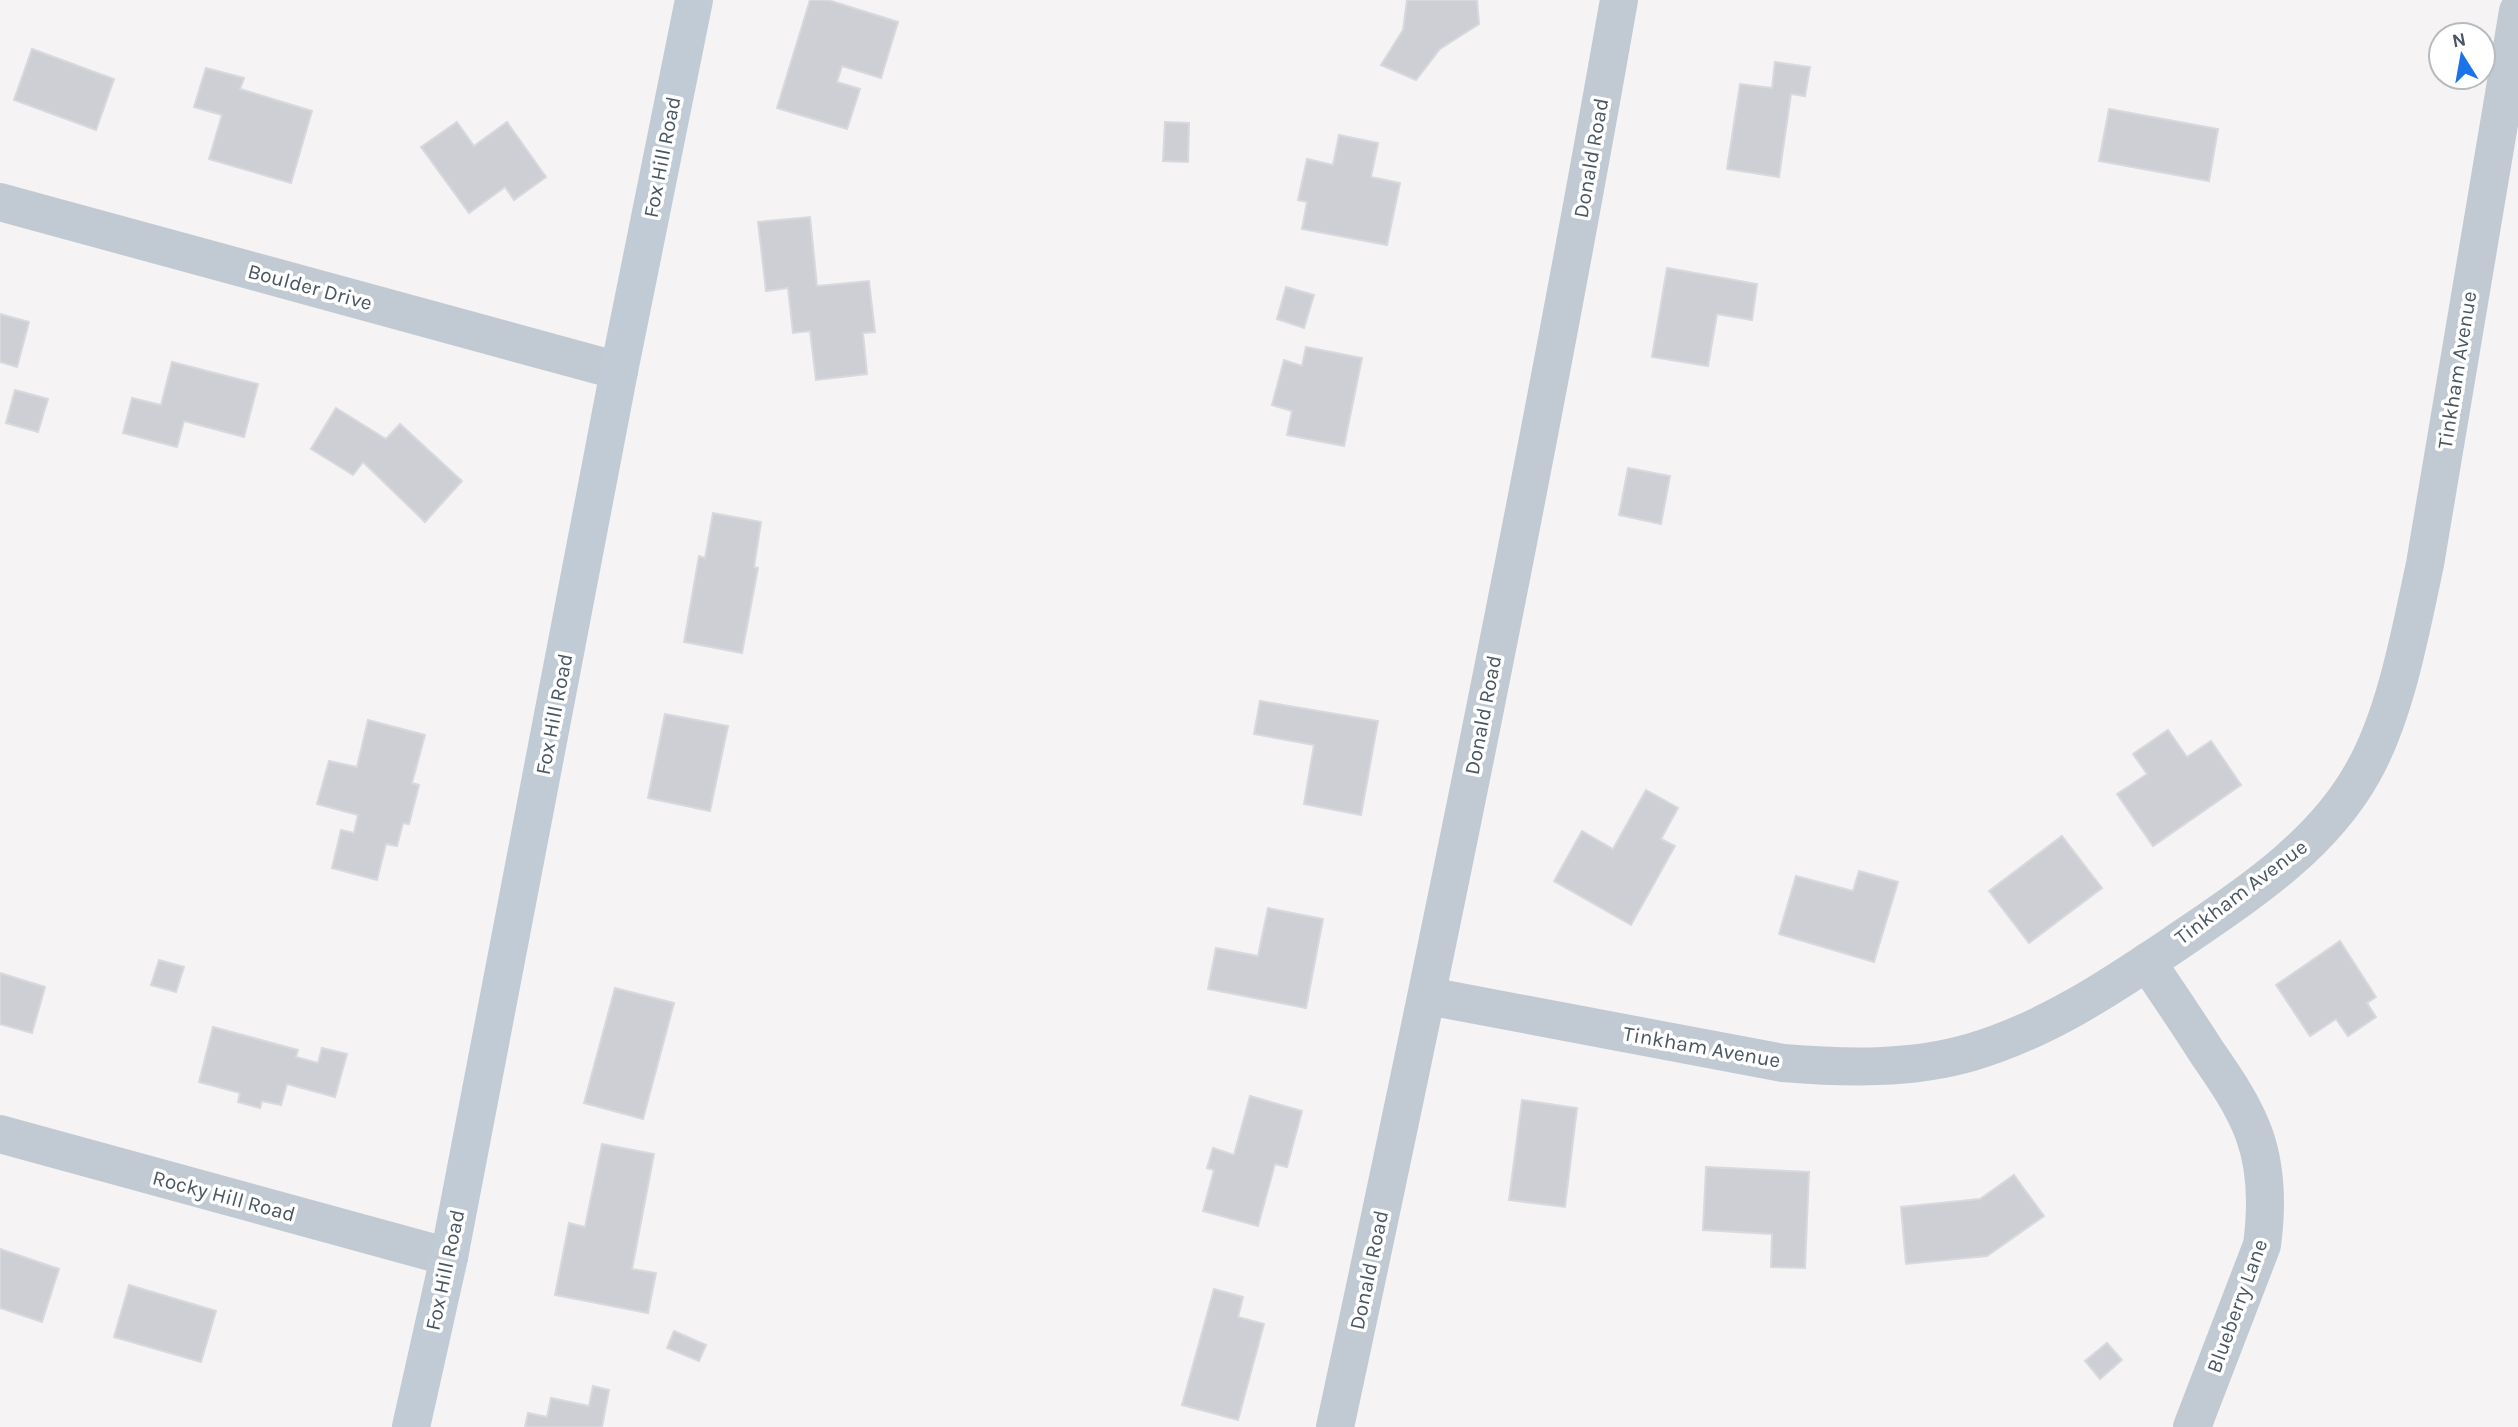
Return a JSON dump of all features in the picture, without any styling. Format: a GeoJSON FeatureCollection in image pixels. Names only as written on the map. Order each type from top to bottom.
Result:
{"type":"FeatureCollection","features":[{"type":"Feature","properties":{"kind":"street","name":"Fox Hill Road"},"geometry":{"type":"LineString","coordinates":[[411,1427],[449,1257],[619,370],[694,0]]}},
{"type":"Feature","properties":{"kind":"street","name":"Donald Road"},"geometry":{"type":"LineString","coordinates":[[1335,1427],[1428,996],[1582,208],[1619,0]]}},
{"type":"Feature","properties":{"kind":"street","name":"Tinkham Avenue"},"geometry":{"type":"LineString","coordinates":[[1428,996],[1783,1063],[1839,1067],[1898,1065],[1935,1060],[1970,1053],[2014,1038],[2059,1018],[2209,920],[2295,856],[2347,798],[2375,749],[2406,649],[2425,564],[2518,12]]}},
{"type":"Feature","properties":{"kind":"street","name":"Boulder Drive"},"geometry":{"type":"LineString","coordinates":[[0,202],[619,370]]}},
{"type":"Feature","properties":{"kind":"street","name":"Blueberry Lane"},"geometry":{"type":"LineString","coordinates":[[2147,962],[2246,1114],[2264,1177],[2265,1220],[2262,1245],[2192,1427]]}},
{"type":"Feature","properties":{"kind":"street","name":"Rocky Hill Road"},"geometry":{"type":"LineString","coordinates":[[0,1134],[449,1257]]}},
{"type":"Feature","properties":{"kind":"building"},"geometry":{"type":"Polygon","coordinates":[[[810,0],[828,0],[898,22],[881,78],[842,66],[837,82],[860,89],[847,129],[777,108],[810,0]]]}},
{"type":"Feature","properties":{"kind":"building"},"geometry":{"type":"Polygon","coordinates":[[[1407,0],[1477,0],[1479,24],[1440,49],[1416,80],[1381,65],[1403,30],[1407,0]]]}},
{"type":"Feature","properties":{"kind":"building"},"geometry":{"type":"Polygon","coordinates":[[[32,49],[114,79],[96,130],[14,100],[32,49]]]}},
{"type":"Feature","properties":{"kind":"building"},"geometry":{"type":"Polygon","coordinates":[[[1775,62],[1810,67],[1805,96],[1791,94],[1779,177],[1727,169],[1740,84],[1772,88],[1775,62]]]}},
{"type":"Feature","properties":{"kind":"building"},"geometry":{"type":"Polygon","coordinates":[[[206,68],[244,78],[240,89],[312,111],[291,183],[209,159],[222,115],[194,107],[206,68]]]}},
{"type":"Feature","properties":{"kind":"building"},"geometry":{"type":"Polygon","coordinates":[[[2109,109],[2218,129],[2209,181],[2099,161],[2109,109]]]}},
{"type":"Feature","properties":{"kind":"building"},"geometry":{"type":"Polygon","coordinates":[[[457,122],[474,146],[507,122],[546,177],[514,200],[505,187],[469,213],[421,147],[457,122]]]}},
{"type":"Feature","properties":{"kind":"building"},"geometry":{"type":"Polygon","coordinates":[[[1165,122],[1189,123],[1188,162],[1163,161],[1165,122]]]}},
{"type":"Feature","properties":{"kind":"building"},"geometry":{"type":"Polygon","coordinates":[[[1339,135],[1378,143],[1371,177],[1400,183],[1387,245],[1302,229],[1307,202],[1298,200],[1307,159],[1333,165],[1339,135]]]}},
{"type":"Feature","properties":{"kind":"building"},"geometry":{"type":"Polygon","coordinates":[[[810,217],[817,286],[869,281],[875,332],[863,333],[867,374],[816,380],[810,331],[793,333],[788,288],[766,291],[758,222],[810,217]]]}},
{"type":"Feature","properties":{"kind":"building"},"geometry":{"type":"Polygon","coordinates":[[[1667,268],[1757,284],[1752,320],[1717,314],[1708,366],[1652,357],[1667,268]]]}},
{"type":"Feature","properties":{"kind":"building"},"geometry":{"type":"Polygon","coordinates":[[[1286,287],[1314,295],[1304,328],[1277,319],[1286,287]]]}},
{"type":"Feature","properties":{"kind":"building"},"geometry":{"type":"Polygon","coordinates":[[[0,314],[29,322],[17,367],[0,362],[0,314]]]}},
{"type":"Feature","properties":{"kind":"building"},"geometry":{"type":"Polygon","coordinates":[[[1306,347],[1362,358],[1344,446],[1287,435],[1292,411],[1272,405],[1284,360],[1302,366],[1306,347]]]}},
{"type":"Feature","properties":{"kind":"building"},"geometry":{"type":"Polygon","coordinates":[[[172,362],[258,384],[244,437],[184,421],[177,447],[123,433],[132,398],[161,405],[172,362]]]}},
{"type":"Feature","properties":{"kind":"building"},"geometry":{"type":"Polygon","coordinates":[[[15,390],[48,399],[38,432],[6,423],[15,390]]]}},
{"type":"Feature","properties":{"kind":"building"},"geometry":{"type":"Polygon","coordinates":[[[336,408],[386,439],[400,424],[462,481],[425,522],[363,462],[353,475],[311,449],[336,408]]]}},
{"type":"Feature","properties":{"kind":"building"},"geometry":{"type":"Polygon","coordinates":[[[1628,468],[1670,476],[1661,524],[1619,515],[1628,468]]]}},
{"type":"Feature","properties":{"kind":"building"},"geometry":{"type":"Polygon","coordinates":[[[713,513],[761,522],[754,567],[758,568],[742,653],[684,642],[699,556],[705,558],[713,513]]]}},
{"type":"Feature","properties":{"kind":"building"},"geometry":{"type":"Polygon","coordinates":[[[1260,701],[1378,721],[1361,815],[1304,804],[1314,745],[1254,734],[1260,701]]]}},
{"type":"Feature","properties":{"kind":"building"},"geometry":{"type":"Polygon","coordinates":[[[665,714],[728,726],[710,811],[648,798],[665,714]]]}},
{"type":"Feature","properties":{"kind":"building"},"geometry":{"type":"Polygon","coordinates":[[[368,720],[425,735],[412,783],[419,785],[409,824],[403,823],[397,846],[386,844],[377,880],[332,868],[341,830],[354,833],[358,815],[317,804],[329,761],[357,767],[368,720]]]}},
{"type":"Feature","properties":{"kind":"building"},"geometry":{"type":"Polygon","coordinates":[[[2168,730],[2187,757],[2211,741],[2241,785],[2153,846],[2117,794],[2147,774],[2133,754],[2168,730]]]}},
{"type":"Feature","properties":{"kind":"building"},"geometry":{"type":"Polygon","coordinates":[[[1646,790],[1678,808],[1661,839],[1675,846],[1631,925],[1554,881],[1582,831],[1613,849],[1646,790]]]}},
{"type":"Feature","properties":{"kind":"building"},"geometry":{"type":"Polygon","coordinates":[[[2062,836],[2102,888],[2029,943],[1989,891],[2062,836]]]}},
{"type":"Feature","properties":{"kind":"building"},"geometry":{"type":"Polygon","coordinates":[[[1859,871],[1898,882],[1874,962],[1779,934],[1796,876],[1853,891],[1859,871]]]}},
{"type":"Feature","properties":{"kind":"building"},"geometry":{"type":"Polygon","coordinates":[[[1268,908],[1323,919],[1306,1008],[1208,989],[1216,948],[1258,956],[1268,908]]]}},
{"type":"Feature","properties":{"kind":"building"},"geometry":{"type":"Polygon","coordinates":[[[2340,941],[2376,997],[2367,1003],[2376,1017],[2348,1036],[2336,1019],[2310,1036],[2276,985],[2340,941]]]}},
{"type":"Feature","properties":{"kind":"building"},"geometry":{"type":"Polygon","coordinates":[[[159,960],[184,967],[176,992],[151,985],[159,960]]]}},
{"type":"Feature","properties":{"kind":"building"},"geometry":{"type":"Polygon","coordinates":[[[0,973],[45,987],[32,1033],[0,1024],[0,973]]]}},
{"type":"Feature","properties":{"kind":"building"},"geometry":{"type":"Polygon","coordinates":[[[615,988],[674,1003],[643,1119],[584,1103],[615,988]]]}},
{"type":"Feature","properties":{"kind":"building"},"geometry":{"type":"Polygon","coordinates":[[[213,1027],[298,1050],[296,1057],[318,1063],[322,1048],[347,1054],[335,1097],[287,1084],[281,1105],[262,1101],[260,1108],[238,1102],[240,1093],[199,1082],[213,1027]]]}},
{"type":"Feature","properties":{"kind":"building"},"geometry":{"type":"Polygon","coordinates":[[[1250,1096],[1302,1111],[1287,1167],[1275,1164],[1258,1226],[1203,1211],[1214,1170],[1207,1168],[1213,1148],[1234,1155],[1250,1096]]]}},
{"type":"Feature","properties":{"kind":"building"},"geometry":{"type":"Polygon","coordinates":[[[1522,1100],[1577,1108],[1565,1207],[1509,1200],[1522,1100]]]}},
{"type":"Feature","properties":{"kind":"building"},"geometry":{"type":"Polygon","coordinates":[[[602,1144],[654,1154],[632,1269],[656,1273],[648,1313],[555,1295],[569,1223],[585,1227],[602,1144]]]}},
{"type":"Feature","properties":{"kind":"building"},"geometry":{"type":"Polygon","coordinates":[[[1706,1167],[1809,1172],[1805,1268],[1771,1267],[1772,1234],[1703,1230],[1706,1167]]]}},
{"type":"Feature","properties":{"kind":"building"},"geometry":{"type":"Polygon","coordinates":[[[2014,1175],[2044,1216],[1987,1256],[1906,1264],[1901,1207],[1980,1199],[2014,1175]]]}},
{"type":"Feature","properties":{"kind":"building"},"geometry":{"type":"Polygon","coordinates":[[[0,1249],[59,1269],[42,1322],[0,1308],[0,1249]]]}},
{"type":"Feature","properties":{"kind":"building"},"geometry":{"type":"Polygon","coordinates":[[[129,1285],[216,1311],[201,1362],[114,1337],[129,1285]]]}},
{"type":"Feature","properties":{"kind":"building"},"geometry":{"type":"Polygon","coordinates":[[[1214,1289],[1243,1297],[1238,1317],[1264,1324],[1238,1420],[1182,1405],[1214,1289]]]}},
{"type":"Feature","properties":{"kind":"building"},"geometry":{"type":"Polygon","coordinates":[[[674,1331],[706,1345],[699,1361],[667,1348],[674,1331]]]}},
{"type":"Feature","properties":{"kind":"building"},"geometry":{"type":"Polygon","coordinates":[[[2107,1343],[2122,1360],[2100,1379],[2085,1361],[2107,1343]]]}},
{"type":"Feature","properties":{"kind":"building"},"geometry":{"type":"Polygon","coordinates":[[[593,1386],[609,1390],[602,1427],[525,1427],[528,1413],[547,1417],[551,1398],[589,1406],[593,1386]]]}}]}
